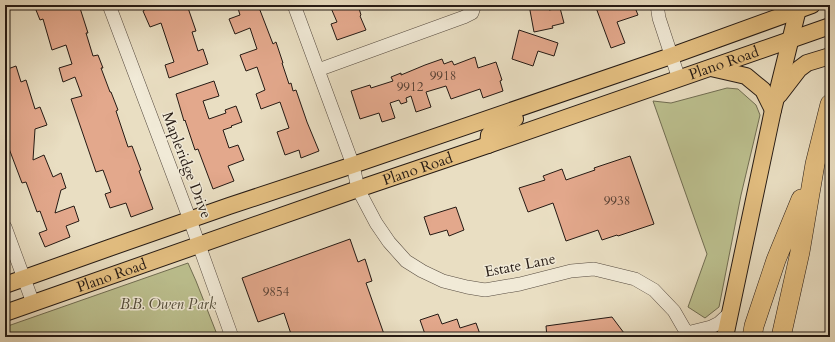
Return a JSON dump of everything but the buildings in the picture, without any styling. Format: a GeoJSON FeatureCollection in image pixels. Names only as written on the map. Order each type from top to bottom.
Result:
{"type":"FeatureCollection","features":[{"type":"Feature","properties":{"kind":"highway"},"geometry":{"type":"LineString","coordinates":[[781,337],[800,252],[814,164],[830,104]]}},
{"type":"Feature","properties":{"kind":"highway"},"geometry":{"type":"LineString","coordinates":[[752,337],[754,326],[776,260],[814,164]]}},
{"type":"Feature","properties":{"kind":"main road","name":"Plano Road"},"geometry":{"type":"LineString","coordinates":[[5,285],[229,206],[671,56],[803,7]]}},
{"type":"Feature","properties":{"kind":"main road"},"geometry":{"type":"LineString","coordinates":[[725,337],[775,105],[791,40],[803,7]]}},
{"type":"Feature","properties":{"kind":"main road","name":"Plano Road"},"geometry":{"type":"LineString","coordinates":[[5,313],[830,26]]}},
{"type":"Feature","properties":{"kind":"main road"},"geometry":{"type":"LineString","coordinates":[[775,105],[799,69],[807,63],[830,56]]}},
{"type":"Feature","properties":{"kind":"main road"},"geometry":{"type":"LineString","coordinates":[[711,68],[746,76],[763,90],[775,105]]}},
{"type":"Feature","properties":{"kind":"main road"},"geometry":{"type":"LineString","coordinates":[[488,145],[489,135],[495,128],[519,118],[522,114],[523,107]]}},
{"type":"Feature","properties":{"kind":"street","name":"Mapleridge Drive"},"geometry":{"type":"LineString","coordinates":[[109,5],[190,220],[232,337]]}},
{"type":"Feature","properties":{"kind":"street","name":"Estate Lane"},"geometry":{"type":"LineString","coordinates":[[294,5],[353,165],[358,189],[376,223],[389,242],[406,261],[443,281],[486,290],[520,284],[571,271],[594,269],[634,279],[654,290],[674,311],[688,335],[719,323],[730,312]]}},
{"type":"Feature","properties":{"kind":"street"},"geometry":{"type":"LineString","coordinates":[[657,5],[659,18],[679,79]]}},
{"type":"Feature","properties":{"kind":"street"},"geometry":{"type":"LineString","coordinates":[[318,70],[464,17],[472,13],[474,6]]}},
{"type":"Feature","properties":{"kind":"street"},"geometry":{"type":"LineString","coordinates":[[5,227],[33,303]]}},
{"type":"Feature","properties":{"kind":"green space"},"geometry":{"type":"Polygon","coordinates":[[[727,88],[738,89],[756,105],[760,115],[741,195],[719,307],[705,318],[688,307],[707,254],[653,101],[671,103],[727,88]]]}},
{"type":"Feature","properties":{"kind":"green space","name":"B.B. Owen Park"},"geometry":{"type":"Polygon","coordinates":[[[188,263],[218,337],[5,337],[5,327],[188,263]]]}}]}
